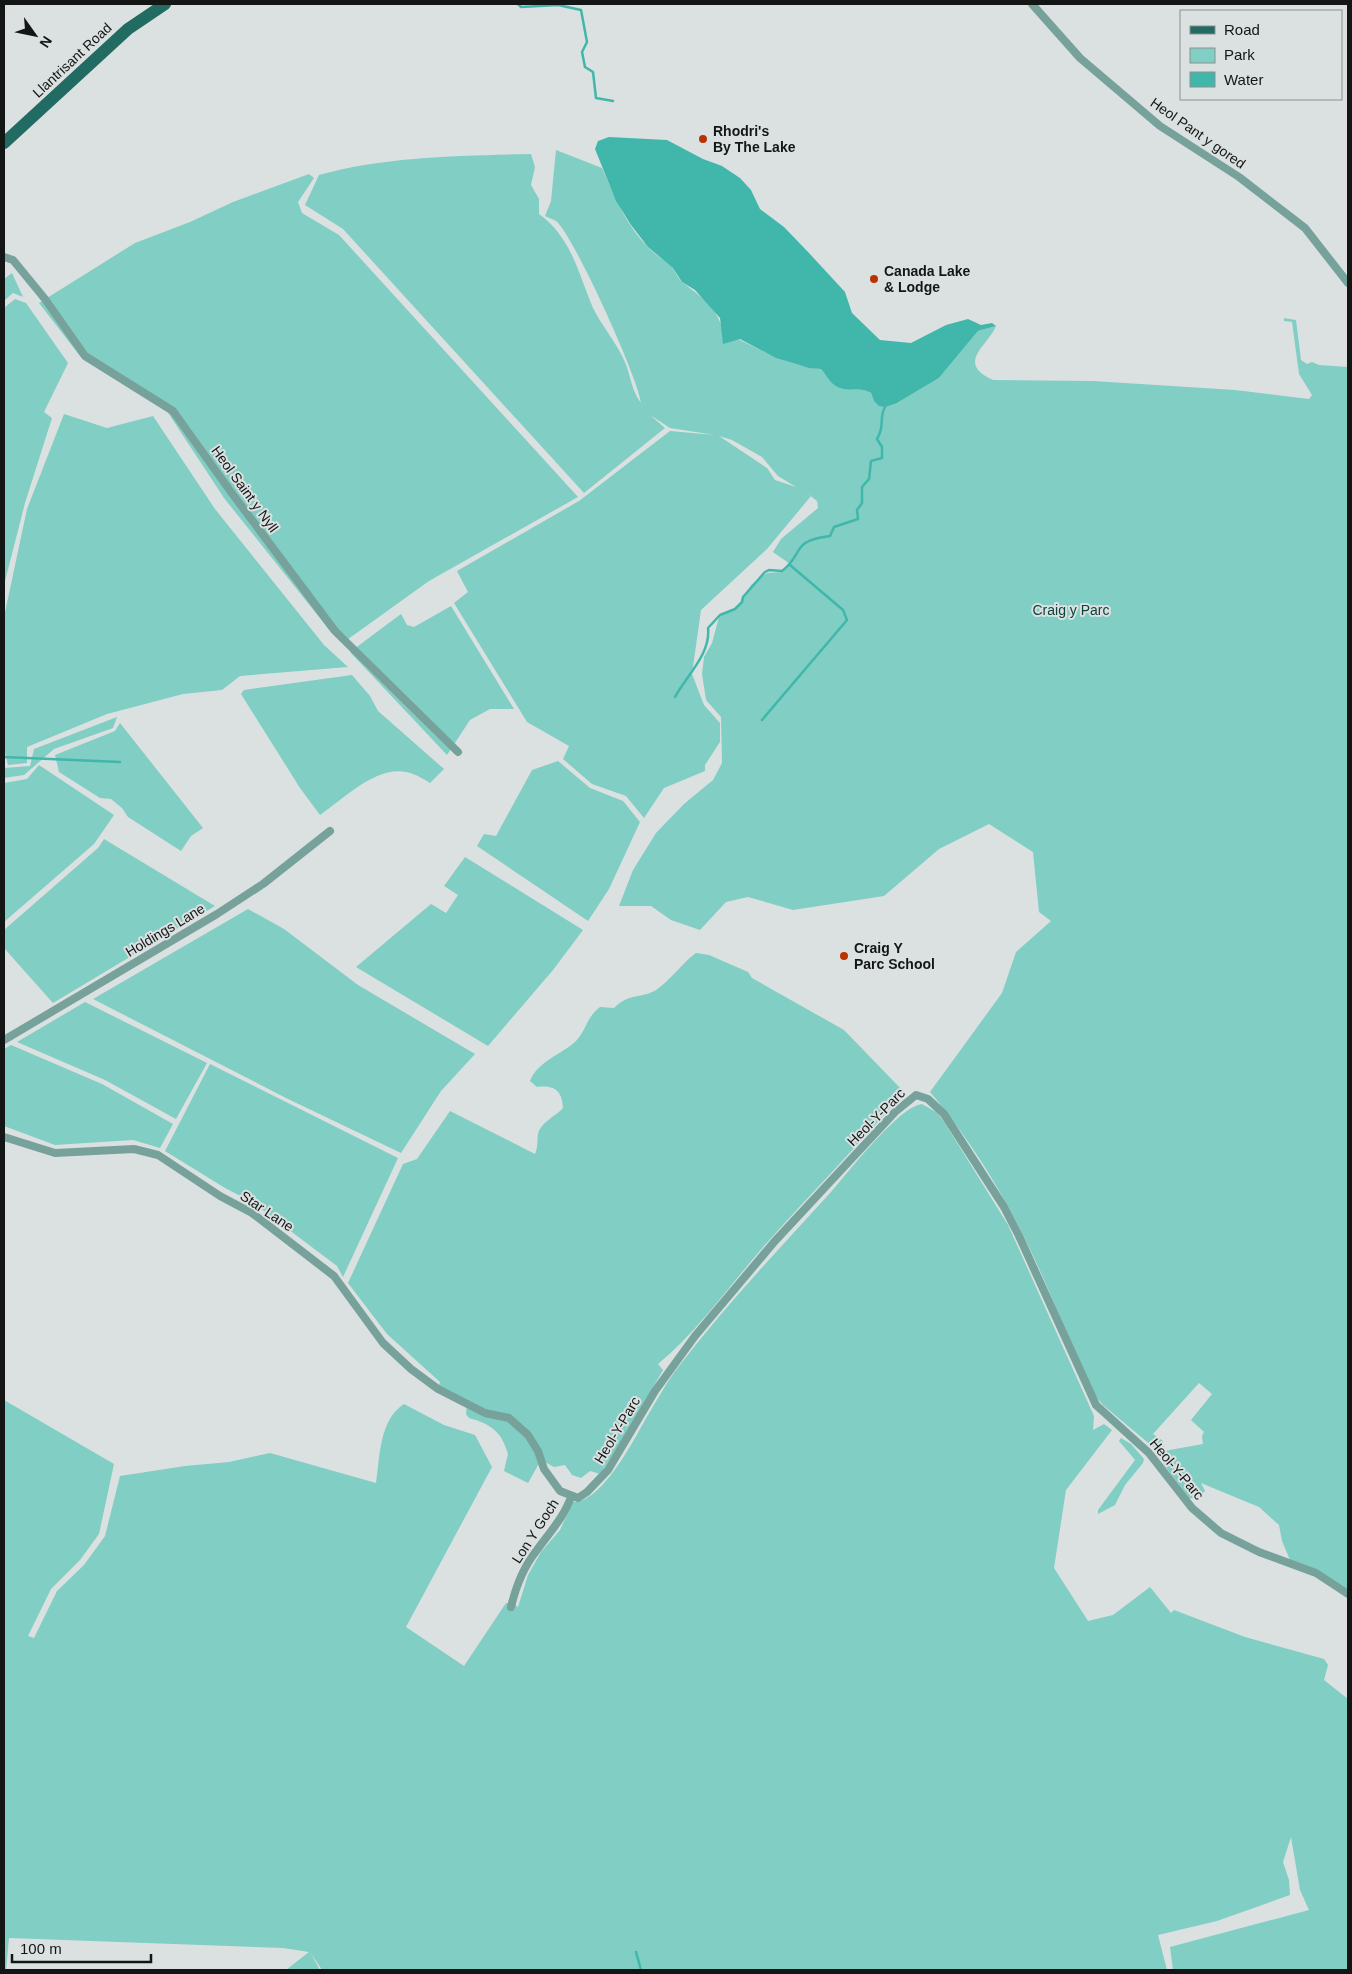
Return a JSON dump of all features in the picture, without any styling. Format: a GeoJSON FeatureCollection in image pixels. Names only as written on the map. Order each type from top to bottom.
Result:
{"type":"FeatureCollection","features":[{"type":"Feature","properties":{"kind":"main road","name":"Llantrisant Road"},"geometry":{"type":"LineString","coordinates":[[4,144],[128,29],[165,4]]}},
{"type":"Feature","properties":{"kind":"street","name":"Heol Pant y gored"},"geometry":{"type":"LineString","coordinates":[[1032,4],[1080,58],[1160,126],[1239,177],[1305,228],[1348,283]]}},
{"type":"Feature","properties":{"kind":"street","name":"Heol Saint y Nyll"},"geometry":{"type":"LineString","coordinates":[[4,257],[13,260],[40,292],[85,356],[173,411],[231,492],[336,631],[458,752]]}},
{"type":"Feature","properties":{"kind":"street","name":"Holdings Lane"},"geometry":{"type":"LineString","coordinates":[[4,1040],[217,914],[263,884],[330,831]]}},
{"type":"Feature","properties":{"kind":"street","name":"Heol-Y-Parc"},"geometry":{"type":"LineString","coordinates":[[571,1497],[578,1498],[587,1492],[608,1470],[668,1372],[775,1241],[895,1112],[916,1095],[928,1099],[944,1114],[1004,1207],[1032,1262],[1096,1405],[1149,1453],[1192,1508],[1221,1533],[1259,1552],[1316,1573],[1348,1594]]}},
{"type":"Feature","properties":{"kind":"street","name":"Star Lane"},"geometry":{"type":"LineString","coordinates":[[4,1136],[55,1153],[134,1149],[158,1155],[220,1196],[252,1212],[334,1276],[383,1343],[411,1369],[431,1384],[467,1404],[485,1413],[509,1418],[528,1435],[553,1483],[560,1491],[571,1497]]}},
{"type":"Feature","properties":{"kind":"street","name":"Lon Y Goch"},"geometry":{"type":"LineString","coordinates":[[511,1606],[514,1592],[528,1564],[565,1512],[571,1497]]}},
{"type":"Feature","properties":{"kind":"green space","name":"Craig y Parc"},"geometry":{"type":"Polygon","coordinates":[[[556,150],[602,168],[616,200],[633,229],[651,250],[672,267],[681,281],[708,304],[717,316],[723,332],[783,360],[821,369],[830,381],[839,388],[868,391],[871,393],[874,401],[897,403],[939,378],[978,331],[996,326],[977,354],[975,361],[976,367],[982,374],[993,380],[1093,381],[1235,390],[1309,399],[1312,395],[1299,374],[1292,322],[1284,321],[1284,318],[1296,320],[1301,360],[1307,364],[1312,362],[1319,365],[1348,367],[1348,1592],[1290,1560],[1282,1541],[1279,1525],[1259,1507],[1201,1483],[1205,1491],[1198,1499],[1189,1498],[1164,1465],[1159,1452],[1103,1405],[1092,1392],[1014,1216],[968,1142],[930,1092],[1002,993],[1016,952],[1051,921],[1039,912],[1033,852],[989,824],[939,849],[884,896],[793,910],[748,897],[726,902],[700,930],[671,920],[651,906],[619,906],[633,870],[656,833],[684,804],[713,780],[722,763],[721,717],[706,700],[702,674],[704,657],[712,643],[719,617],[738,607],[751,585],[767,573],[782,572],[790,564],[773,552],[781,539],[818,508],[817,501],[811,496],[767,549],[701,610],[692,674],[704,705],[720,723],[720,742],[705,765],[705,771],[664,788],[644,818],[626,796],[592,784],[563,759],[569,746],[527,722],[454,603],[468,592],[457,571],[579,501],[670,431],[715,435],[670,428],[650,415],[665,428],[584,493],[343,229],[305,205],[319,175],[345,169],[424,158],[531,154],[535,167],[531,185],[539,199],[539,214],[550,223],[567,245],[593,308],[621,353],[635,393],[641,403],[618,339],[590,278],[564,232],[556,221],[545,216],[551,201],[556,150]],[[719,436],[767,468],[775,480],[796,487],[778,476],[762,457],[732,440],[719,436]],[[1199,1383],[1153,1434],[1163,1441],[1164,1451],[1203,1444],[1202,1436],[1204,1432],[1191,1420],[1212,1394],[1199,1383]]]}},
{"type":"Feature","properties":{"kind":"green space"},"geometry":{"type":"Polygon","coordinates":[[[309,174],[314,178],[298,202],[302,213],[339,235],[578,497],[429,581],[344,642],[327,627],[224,498],[161,402],[80,356],[39,303],[135,243],[190,222],[233,202],[309,174]]]}},
{"type":"Feature","properties":{"kind":"green space"},"geometry":{"type":"Polygon","coordinates":[[[12,273],[23,297],[13,293],[4,301],[4,279],[12,273]]]}},
{"type":"Feature","properties":{"kind":"green space"},"geometry":{"type":"Polygon","coordinates":[[[15,299],[26,303],[68,363],[44,412],[52,418],[25,503],[4,585],[4,308],[15,299]]]}},
{"type":"Feature","properties":{"kind":"green space"},"geometry":{"type":"Polygon","coordinates":[[[64,414],[107,428],[153,416],[215,509],[324,645],[348,667],[240,676],[222,690],[183,694],[107,714],[27,747],[27,763],[8,765],[4,748],[4,617],[27,509],[64,414]]]}},
{"type":"Feature","properties":{"kind":"green space"},"geometry":{"type":"Polygon","coordinates":[[[451,606],[514,709],[490,709],[470,720],[447,755],[350,652],[401,614],[407,625],[414,627],[451,606]]]}},
{"type":"Feature","properties":{"kind":"green space"},"geometry":{"type":"Polygon","coordinates":[[[352,675],[370,696],[378,711],[444,769],[430,783],[415,775],[401,771],[376,777],[352,791],[320,815],[300,788],[241,694],[244,690],[352,675]]]}},
{"type":"Feature","properties":{"kind":"green space"},"geometry":{"type":"Polygon","coordinates":[[[117,717],[113,728],[54,749],[24,775],[4,778],[4,768],[30,766],[34,749],[117,717]]]}},
{"type":"Feature","properties":{"kind":"green space"},"geometry":{"type":"Polygon","coordinates":[[[120,723],[203,828],[191,836],[181,851],[128,817],[122,808],[111,799],[100,798],[59,772],[55,755],[115,731],[120,723]]]}},
{"type":"Feature","properties":{"kind":"green space"},"geometry":{"type":"Polygon","coordinates":[[[558,761],[590,788],[623,801],[640,822],[609,889],[588,921],[477,846],[484,834],[496,836],[532,770],[558,761]]]}},
{"type":"Feature","properties":{"kind":"green space"},"geometry":{"type":"Polygon","coordinates":[[[39,765],[114,815],[94,844],[4,922],[4,783],[27,779],[39,765]]]}},
{"type":"Feature","properties":{"kind":"green space"},"geometry":{"type":"Polygon","coordinates":[[[104,839],[215,906],[53,1003],[4,948],[4,930],[98,848],[104,839]]]}},
{"type":"Feature","properties":{"kind":"green space"},"geometry":{"type":"Polygon","coordinates":[[[465,857],[583,930],[553,970],[488,1046],[356,967],[431,904],[446,913],[458,895],[444,886],[465,857]]]}},
{"type":"Feature","properties":{"kind":"green space"},"geometry":{"type":"Polygon","coordinates":[[[248,909],[284,929],[358,985],[475,1054],[441,1091],[401,1153],[286,1098],[93,999],[248,909]]]}},
{"type":"Feature","properties":{"kind":"green space"},"geometry":{"type":"Polygon","coordinates":[[[696,953],[709,955],[748,972],[752,978],[844,1030],[904,1092],[764,1246],[687,1337],[658,1364],[663,1370],[623,1439],[600,1474],[590,1471],[581,1478],[572,1475],[565,1465],[554,1467],[541,1460],[528,1483],[504,1471],[508,1454],[506,1446],[499,1435],[484,1423],[469,1418],[466,1414],[467,1404],[438,1389],[440,1382],[387,1334],[348,1283],[403,1164],[417,1159],[450,1111],[535,1154],[539,1130],[563,1108],[561,1097],[556,1090],[548,1087],[537,1087],[530,1081],[538,1068],[576,1041],[592,1015],[600,1007],[614,1008],[625,1000],[651,993],[666,982],[696,953]]]}},
{"type":"Feature","properties":{"kind":"green space"},"geometry":{"type":"Polygon","coordinates":[[[85,1002],[207,1063],[176,1119],[105,1080],[17,1042],[85,1002]]]}},
{"type":"Feature","properties":{"kind":"green space"},"geometry":{"type":"Polygon","coordinates":[[[11,1045],[102,1084],[173,1124],[160,1148],[133,1140],[55,1145],[4,1126],[4,1049],[11,1045]]]}},
{"type":"Feature","properties":{"kind":"green space"},"geometry":{"type":"Polygon","coordinates":[[[210,1064],[398,1158],[343,1277],[337,1266],[252,1202],[225,1188],[165,1151],[210,1064]]]}},
{"type":"Feature","properties":{"kind":"green space"},"geometry":{"type":"Polygon","coordinates":[[[922,1104],[936,1112],[943,1120],[1008,1225],[1094,1416],[1093,1430],[1104,1424],[1112,1430],[1066,1490],[1054,1568],[1088,1621],[1113,1615],[1150,1587],[1171,1613],[1174,1610],[1245,1637],[1324,1659],[1328,1665],[1324,1680],[1348,1699],[1348,1970],[1173,1970],[1170,1947],[1309,1910],[1300,1890],[1291,1837],[1283,1862],[1289,1880],[1290,1895],[1217,1921],[1158,1935],[1167,1970],[322,1970],[310,1952],[320,1970],[286,1970],[309,1952],[283,1948],[9,1938],[6,1970],[4,1970],[4,1400],[114,1464],[99,1534],[80,1560],[51,1589],[28,1636],[34,1638],[57,1591],[84,1565],[105,1536],[120,1476],[185,1466],[229,1462],[270,1453],[376,1483],[385,1429],[396,1411],[404,1404],[444,1425],[475,1435],[492,1467],[406,1627],[464,1666],[506,1603],[512,1603],[518,1607],[528,1575],[541,1552],[560,1530],[573,1502],[584,1500],[594,1493],[615,1470],[670,1379],[697,1343],[887,1128],[900,1116],[922,1104]]]}},
{"type":"Feature","properties":{"kind":"green space"},"geometry":{"type":"Polygon","coordinates":[[[1121,1438],[1131,1444],[1144,1459],[1143,1463],[1125,1485],[1115,1505],[1098,1514],[1098,1510],[1135,1460],[1119,1441],[1121,1438]]]}},
{"type":"Feature","properties":{"kind":"water"},"geometry":{"type":"Polygon","coordinates":[[[609,137],[667,140],[703,159],[722,166],[740,178],[751,190],[760,209],[784,227],[845,292],[852,313],[880,340],[911,343],[946,325],[968,319],[981,325],[992,323],[996,326],[978,331],[939,378],[897,403],[885,407],[879,406],[868,391],[839,388],[830,381],[821,369],[809,368],[776,358],[740,339],[723,344],[720,318],[695,290],[682,282],[673,268],[648,247],[616,201],[595,149],[598,141],[609,137]]]}},
{"type":"Feature","properties":{"kind":"waterway"},"geometry":{"type":"LineString","coordinates":[[518,4],[521,7],[558,5],[581,10],[587,42],[582,52],[585,67],[593,72],[596,98],[613,101]]}},
{"type":"Feature","properties":{"kind":"waterway"},"geometry":{"type":"LineString","coordinates":[[675,697],[702,656],[708,638],[708,628],[720,615],[735,609],[765,572],[769,570],[782,571],[794,559],[803,545],[817,538],[830,536],[834,527],[858,519],[857,510],[862,503],[862,487],[869,479],[871,461],[882,458],[882,447],[877,439],[880,434],[885,407]]}},
{"type":"Feature","properties":{"kind":"waterway"},"geometry":{"type":"LineString","coordinates":[[762,720],[847,620],[843,610],[790,565]]}},
{"type":"Feature","properties":{"kind":"waterway"},"geometry":{"type":"LineString","coordinates":[[4,757],[120,762]]}},
{"type":"Feature","properties":{"kind":"waterway"},"geometry":{"type":"LineString","coordinates":[[636,1952],[641,1970]]}},
{"type":"Feature","properties":{"kind":"place","name":"Rhodri's By The Lake"},"geometry":{"type":"Point","coordinates":[703,139]}},
{"type":"Feature","properties":{"kind":"place","name":"Canada Lake & Lodge"},"geometry":{"type":"Point","coordinates":[874,279]}},
{"type":"Feature","properties":{"kind":"place","name":"Craig Y Parc School"},"geometry":{"type":"Point","coordinates":[844,956]}}]}
